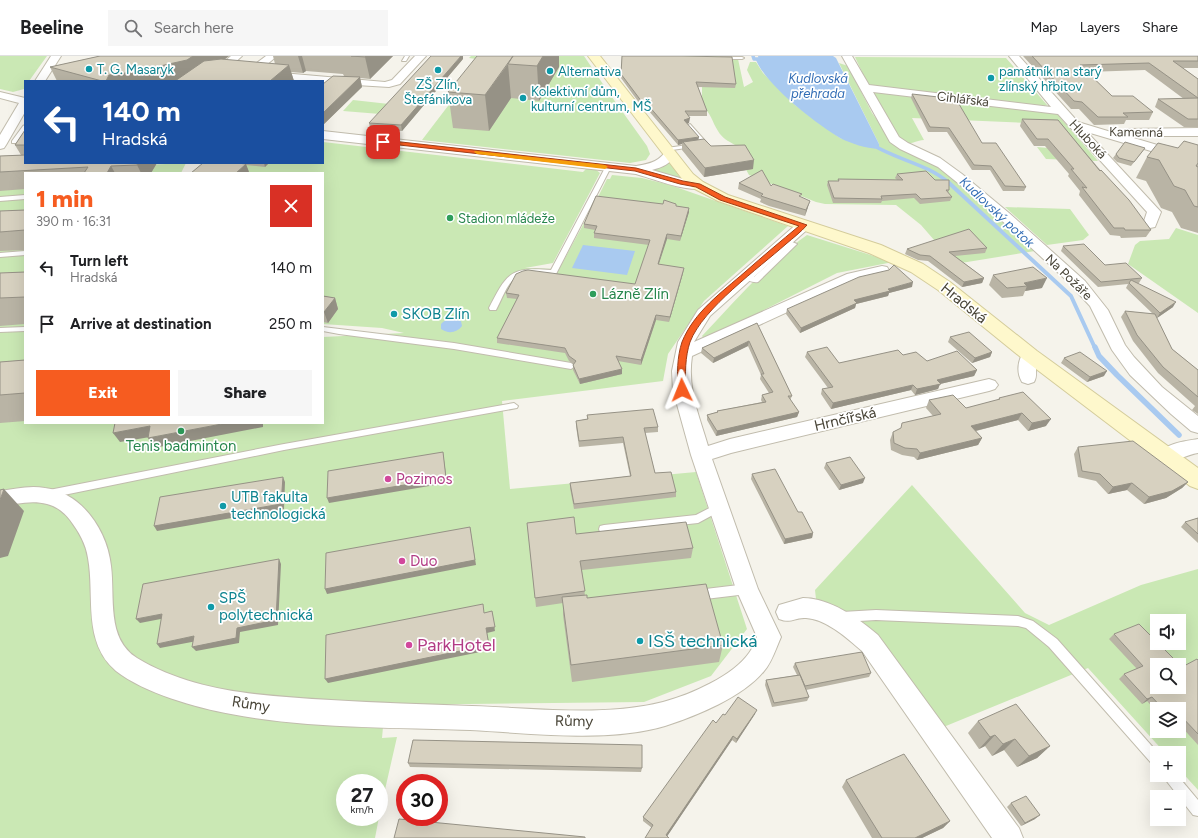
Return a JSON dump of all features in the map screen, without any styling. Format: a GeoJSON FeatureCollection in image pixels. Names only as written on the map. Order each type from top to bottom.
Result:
{"type":"FeatureCollection","features":[{"type":"Feature","properties":{"kind":"street"},"geometry":{"type":"LineString","coordinates":[[41,80],[56,56]]}},
{"type":"Feature","properties":{"kind":"street"},"geometry":{"type":"LineString","coordinates":[[237,56],[222,68],[227,71],[388,85],[396,82],[421,56]]}},
{"type":"Feature","properties":{"kind":"street"},"geometry":{"type":"LineString","coordinates":[[250,73],[272,56]]}},
{"type":"Feature","properties":{"kind":"street"},"geometry":{"type":"LineString","coordinates":[[594,56],[669,152]]}},
{"type":"Feature","properties":{"kind":"street","name":"Na Požáře"},"geometry":{"type":"LineString","coordinates":[[847,56],[894,139],[901,144],[928,155],[942,164],[994,207],[1091,297],[1100,310],[1120,350],[1133,367],[1198,426]]}},
{"type":"Feature","properties":{"kind":"street","name":"Hluboká"},"geometry":{"type":"LineString","coordinates":[[1014,56],[1061,111],[1076,125],[1154,212],[1150,224]]}},
{"type":"Feature","properties":{"kind":"street","name":"Cihlářská"},"geometry":{"type":"LineString","coordinates":[[864,88],[1061,111]]}},
{"type":"Feature","properties":{"kind":"street"},"geometry":{"type":"LineString","coordinates":[[0,95],[24,101]]}},
{"type":"Feature","properties":{"kind":"street"},"geometry":{"type":"LineString","coordinates":[[0,145],[19,124],[24,105]]}},
{"type":"Feature","properties":{"kind":"street"},"geometry":{"type":"LineString","coordinates":[[1076,125],[1198,161]]}},
{"type":"Feature","properties":{"kind":"street","name":"Kamenná"},"geometry":{"type":"LineString","coordinates":[[1076,125],[1123,133],[1198,132]]}},
{"type":"Feature","properties":{"kind":"street","name":"Hradská"},"geometry":{"type":"LineString","coordinates":[[324,135],[636,170],[682,183],[698,185]]}},
{"type":"Feature","properties":{"kind":"street","name":"Hradská"},"geometry":{"type":"LineString","coordinates":[[636,170],[660,164],[665,161],[669,152],[688,177],[698,185],[723,198],[875,249],[917,268],[944,286],[1030,355],[1182,450],[1198,480]]}},
{"type":"Feature","properties":{"kind":"street","name":"Růmy"},"geometry":{"type":"LineString","coordinates":[[0,499],[22,495],[43,495],[58,498],[69,504],[91,532],[98,552],[101,565],[104,629],[112,647],[123,662],[143,674],[187,692],[248,704],[291,710],[388,715],[590,722],[635,719],[663,714],[695,702],[732,684],[756,662],[769,636],[747,589],[701,455],[682,390],[681,371],[686,342],[704,313],[804,225]]}},
{"type":"Feature","properties":{"kind":"street"},"geometry":{"type":"LineString","coordinates":[[683,354],[852,277],[882,270]]}},
{"type":"Feature","properties":{"kind":"street"},"geometry":{"type":"LineString","coordinates":[[1028,378],[1026,360],[1030,355]]}},
{"type":"Feature","properties":{"kind":"street","name":"Hrnčířská"},"geometry":{"type":"LineString","coordinates":[[701,455],[730,446],[989,385]]}},
{"type":"Feature","properties":{"kind":"street"},"geometry":{"type":"LineString","coordinates":[[787,612],[805,608],[833,617],[856,631],[870,643],[1009,838]]}},
{"type":"Feature","properties":{"kind":"lane"},"geometry":{"type":"LineString","coordinates":[[712,58],[742,58]]}},
{"type":"Feature","properties":{"kind":"lane"},"geometry":{"type":"LineString","coordinates":[[669,152],[706,144],[690,126]]}},
{"type":"Feature","properties":{"kind":"lane"},"geometry":{"type":"LineString","coordinates":[[24,128],[14,142],[24,141]]}},
{"type":"Feature","properties":{"kind":"lane"},"geometry":{"type":"LineString","coordinates":[[493,308],[507,280],[513,274],[523,271],[553,272],[608,167]]}},
{"type":"Feature","properties":{"kind":"lane"},"geometry":{"type":"LineString","coordinates":[[0,199],[24,197]]}},
{"type":"Feature","properties":{"kind":"lane"},"geometry":{"type":"LineString","coordinates":[[0,255],[24,253]]}},
{"type":"Feature","properties":{"kind":"lane"},"geometry":{"type":"LineString","coordinates":[[0,330],[24,329]]}},
{"type":"Feature","properties":{"kind":"lane"},"geometry":{"type":"LineString","coordinates":[[324,329],[454,346],[571,366]]}},
{"type":"Feature","properties":{"kind":"lane"},"geometry":{"type":"LineString","coordinates":[[43,495],[284,447],[514,406]]}},
{"type":"Feature","properties":{"kind":"lane"},"geometry":{"type":"LineString","coordinates":[[604,529],[698,519],[719,508]]}},
{"type":"Feature","properties":{"kind":"lane"},"geometry":{"type":"LineString","coordinates":[[684,596],[747,589]]}},
{"type":"Feature","properties":{"kind":"lane"},"geometry":{"type":"LineString","coordinates":[[833,617],[876,615],[1002,620],[1029,624],[1053,643],[1150,753]]}},
{"type":"Feature","properties":{"kind":"lane"},"geometry":{"type":"LineString","coordinates":[[1175,782],[1198,810]]}},
{"type":"Feature","properties":{"kind":"green space"},"geometry":{"type":"Polygon","coordinates":[[[0,56],[47,56],[30,80],[24,80],[24,89],[13,92],[0,89],[0,56]]]}},
{"type":"Feature","properties":{"kind":"green space"},"geometry":{"type":"Polygon","coordinates":[[[471,56],[584,56],[647,146],[650,154],[646,160],[630,163],[422,140],[483,60],[469,58],[471,56]]]}},
{"type":"Feature","properties":{"kind":"green space"},"geometry":{"type":"Polygon","coordinates":[[[622,56],[734,56],[735,59],[738,59],[744,87],[753,82],[747,70],[750,62],[756,62],[763,73],[795,105],[840,138],[878,149],[879,144],[839,63],[848,66],[872,113],[893,142],[931,160],[979,200],[1035,251],[955,264],[921,225],[896,205],[825,204],[816,202],[749,175],[737,153],[735,145],[721,136],[709,114],[702,107],[702,87],[666,86],[622,56]]]}},
{"type":"Feature","properties":{"kind":"green space"},"geometry":{"type":"Polygon","coordinates":[[[855,57],[1006,58],[1048,106],[1045,105],[1047,108],[869,87],[855,57]]]}},
{"type":"Feature","properties":{"kind":"green space"},"geometry":{"type":"Polygon","coordinates":[[[872,91],[1057,114],[1098,161],[1046,159],[1037,147],[1048,148],[1028,123],[912,118],[924,140],[907,143],[899,139],[872,91]]]}},
{"type":"Feature","properties":{"kind":"green space"},"geometry":{"type":"Polygon","coordinates":[[[353,100],[389,104],[380,114],[343,111],[353,100]]]}},
{"type":"Feature","properties":{"kind":"green space"},"geometry":{"type":"Polygon","coordinates":[[[324,142],[583,172],[587,168],[595,169],[600,173],[553,263],[525,268],[559,269],[607,179],[610,179],[612,175],[642,178],[670,185],[788,226],[704,301],[668,354],[663,381],[502,401],[510,489],[696,472],[747,629],[711,676],[644,702],[385,705],[382,738],[397,737],[388,776],[388,774],[336,774],[336,826],[377,826],[375,838],[0,838],[0,172],[186,164],[182,172],[24,172],[24,424],[324,424],[324,337],[404,333],[382,328],[324,324],[324,172],[194,172],[204,164],[324,164],[324,142]]]}},
{"type":"Feature","properties":{"kind":"green space"},"geometry":{"type":"Polygon","coordinates":[[[670,163],[681,179],[651,171],[670,163]]]}},
{"type":"Feature","properties":{"kind":"green space"},"geometry":{"type":"Polygon","coordinates":[[[1005,207],[1070,209],[1089,235],[1083,240],[1047,245],[1005,207]]]}},
{"type":"Feature","properties":{"kind":"green space"},"geometry":{"type":"Polygon","coordinates":[[[1176,228],[1198,235],[1198,313],[1128,264],[1135,245],[1140,241],[1169,239],[1176,228]]]}},
{"type":"Feature","properties":{"kind":"green space"},"geometry":{"type":"Polygon","coordinates":[[[807,235],[893,262],[837,273],[705,340],[702,336],[752,283],[778,258],[807,235]]]}},
{"type":"Feature","properties":{"kind":"green space"},"geometry":{"type":"Polygon","coordinates":[[[912,485],[1025,613],[1049,625],[1141,585],[1198,569],[1198,790],[1186,777],[1186,746],[1159,746],[1151,738],[1186,738],[1186,702],[1150,702],[1150,736],[1088,668],[941,728],[873,630],[836,608],[823,605],[816,599],[815,590],[912,485]]]}},
{"type":"Feature","properties":{"kind":"water","name":"Kudlovská přehrada"},"geometry":{"type":"Polygon","coordinates":[[[758,56],[833,56],[836,58],[879,144],[879,149],[869,148],[840,138],[805,114],[770,81],[756,60],[759,60],[758,56]]]}},
{"type":"Feature","properties":{"kind":"water"},"geometry":{"type":"Polygon","coordinates":[[[583,245],[635,251],[627,275],[572,268],[583,245]]]}},
{"type":"Feature","properties":{"kind":"water"},"geometry":{"type":"Polygon","coordinates":[[[450,318],[461,321],[462,326],[458,330],[447,332],[441,329],[441,324],[450,318]]]}},
{"type":"Feature","properties":{"kind":"building"},"geometry":{"type":"Polygon","coordinates":[[[100,56],[193,56],[187,60],[133,72],[109,75],[106,80],[98,80],[50,67],[100,56]]]}},
{"type":"Feature","properties":{"kind":"building"},"geometry":{"type":"Polygon","coordinates":[[[431,56],[461,56],[401,125],[369,123],[431,56]]]}},
{"type":"Feature","properties":{"kind":"building"},"geometry":{"type":"Polygon","coordinates":[[[477,56],[513,56],[485,95],[448,92],[477,56]]]}},
{"type":"Feature","properties":{"kind":"building"},"geometry":{"type":"Polygon","coordinates":[[[513,56],[543,56],[537,66],[508,64],[513,56]]]}},
{"type":"Feature","properties":{"kind":"building"},"geometry":{"type":"Polygon","coordinates":[[[622,56],[732,57],[736,84],[696,82],[707,111],[685,111],[690,118],[684,120],[699,137],[678,140],[648,105],[645,106],[621,74],[622,56]]]}},
{"type":"Feature","properties":{"kind":"building"},"geometry":{"type":"Polygon","coordinates":[[[1032,56],[1198,56],[1198,61],[1173,61],[1198,79],[1198,98],[1149,63],[1080,65],[1112,96],[1133,96],[1153,112],[1123,113],[1128,117],[1098,117],[1082,102],[1074,101],[1032,56]]]}},
{"type":"Feature","properties":{"kind":"building"},"geometry":{"type":"Polygon","coordinates":[[[221,59],[289,65],[271,80],[176,80],[204,61],[221,59]]]}},
{"type":"Feature","properties":{"kind":"building"},"geometry":{"type":"Polygon","coordinates":[[[333,76],[360,77],[324,112],[324,83],[333,76]]]}},
{"type":"Feature","properties":{"kind":"building"},"geometry":{"type":"Polygon","coordinates":[[[912,94],[956,99],[982,143],[996,143],[1026,187],[1005,186],[991,166],[974,165],[949,128],[930,127],[912,94]]]}},
{"type":"Feature","properties":{"kind":"building"},"geometry":{"type":"Polygon","coordinates":[[[1198,98],[1198,119],[1188,119],[1158,99],[1198,98]]]}},
{"type":"Feature","properties":{"kind":"building"},"geometry":{"type":"Polygon","coordinates":[[[1022,119],[1058,120],[1100,171],[1101,170],[1129,200],[1151,230],[1125,230],[1124,228],[1114,228],[1082,187],[1087,188],[1071,169],[1074,169],[1048,139],[1037,139],[1022,119]]]}},
{"type":"Feature","properties":{"kind":"building"},"geometry":{"type":"Polygon","coordinates":[[[24,132],[24,145],[15,145],[24,132]]]}},
{"type":"Feature","properties":{"kind":"building"},"geometry":{"type":"Polygon","coordinates":[[[704,139],[711,146],[745,145],[754,160],[705,168],[683,142],[704,139]]]}},
{"type":"Feature","properties":{"kind":"building"},"geometry":{"type":"Polygon","coordinates":[[[1184,141],[1198,145],[1198,163],[1196,166],[1198,167],[1198,207],[1194,206],[1185,190],[1174,186],[1159,160],[1147,157],[1158,143],[1178,148],[1184,141]]]}},
{"type":"Feature","properties":{"kind":"building"},"geometry":{"type":"Polygon","coordinates":[[[1125,142],[1145,148],[1134,162],[1119,158],[1116,154],[1125,142]]]}},
{"type":"Feature","properties":{"kind":"building"},"geometry":{"type":"Polygon","coordinates":[[[24,155],[24,164],[138,164],[111,166],[108,172],[85,172],[88,167],[0,172],[0,156],[24,155]]]}},
{"type":"Feature","properties":{"kind":"building"},"geometry":{"type":"Polygon","coordinates":[[[202,164],[246,164],[237,172],[192,172],[202,164]]]}},
{"type":"Feature","properties":{"kind":"building"},"geometry":{"type":"Polygon","coordinates":[[[762,170],[771,186],[773,184],[802,194],[799,196],[810,201],[806,210],[761,196],[763,194],[739,183],[762,170]]]}},
{"type":"Feature","properties":{"kind":"building"},"geometry":{"type":"Polygon","coordinates":[[[926,171],[935,180],[949,180],[949,190],[946,190],[952,197],[921,199],[916,194],[881,196],[882,199],[834,198],[828,181],[839,181],[838,179],[903,180],[897,174],[926,171]]]}},
{"type":"Feature","properties":{"kind":"building","name":"Lázně Zlín"},"geometry":{"type":"Polygon","coordinates":[[[596,196],[663,204],[664,200],[676,204],[676,206],[689,208],[681,236],[667,234],[658,264],[684,268],[670,317],[656,315],[641,360],[616,356],[622,369],[579,379],[573,365],[576,361],[569,356],[565,348],[497,338],[519,295],[506,293],[516,274],[523,271],[528,270],[635,284],[650,240],[594,233],[597,226],[584,224],[596,196]]]}},
{"type":"Feature","properties":{"kind":"building"},"geometry":{"type":"Polygon","coordinates":[[[24,210],[24,230],[0,232],[0,211],[24,210]]]}},
{"type":"Feature","properties":{"kind":"building"},"geometry":{"type":"Polygon","coordinates":[[[969,229],[987,248],[949,252],[984,278],[964,282],[930,256],[920,255],[907,249],[969,229]]]}},
{"type":"Feature","properties":{"kind":"building"},"geometry":{"type":"Polygon","coordinates":[[[1084,244],[1105,265],[1126,263],[1142,278],[1101,282],[1063,246],[1084,244]]]}},
{"type":"Feature","properties":{"kind":"building"},"geometry":{"type":"Polygon","coordinates":[[[894,265],[913,282],[888,289],[890,291],[854,300],[857,303],[801,328],[787,309],[859,277],[889,270],[894,265]]]}},
{"type":"Feature","properties":{"kind":"building"},"geometry":{"type":"Polygon","coordinates":[[[1033,267],[1047,278],[1024,283],[1027,286],[1007,288],[993,275],[1033,267]]]}},
{"type":"Feature","properties":{"kind":"building"},"geometry":{"type":"Polygon","coordinates":[[[24,272],[24,297],[0,298],[0,273],[24,272]]]}},
{"type":"Feature","properties":{"kind":"building"},"geometry":{"type":"Polygon","coordinates":[[[1131,280],[1176,302],[1160,313],[1129,283],[1131,280]]]}},
{"type":"Feature","properties":{"kind":"building"},"geometry":{"type":"Polygon","coordinates":[[[324,296],[335,298],[324,312],[324,296]]]}},
{"type":"Feature","properties":{"kind":"building"},"geometry":{"type":"Polygon","coordinates":[[[1125,311],[1155,314],[1172,349],[1198,370],[1198,397],[1163,367],[1137,335],[1125,311]]]}},
{"type":"Feature","properties":{"kind":"building"},"geometry":{"type":"Polygon","coordinates":[[[757,323],[792,396],[788,396],[799,412],[717,431],[707,415],[718,412],[717,411],[766,402],[762,395],[773,392],[761,374],[764,374],[749,341],[714,358],[702,348],[757,323]]]}},
{"type":"Feature","properties":{"kind":"building"},"geometry":{"type":"Polygon","coordinates":[[[969,332],[992,352],[975,358],[950,337],[969,332]]]}},
{"type":"Feature","properties":{"kind":"building"},"geometry":{"type":"Polygon","coordinates":[[[827,347],[839,363],[898,350],[903,355],[916,352],[927,361],[957,351],[977,370],[937,380],[941,384],[917,389],[913,385],[833,403],[822,389],[833,387],[807,352],[827,347]]]}},
{"type":"Feature","properties":{"kind":"building"},"geometry":{"type":"Polygon","coordinates":[[[1080,352],[1107,371],[1090,377],[1064,358],[1080,352]]]}},
{"type":"Feature","properties":{"kind":"building"},"geometry":{"type":"Polygon","coordinates":[[[24,360],[24,393],[0,395],[0,362],[24,360]]]}},
{"type":"Feature","properties":{"kind":"building"},"geometry":{"type":"Polygon","coordinates":[[[1023,392],[1051,419],[1032,423],[1022,413],[971,426],[982,438],[920,453],[917,449],[905,448],[894,443],[893,432],[901,428],[902,423],[941,414],[929,400],[953,395],[966,408],[1023,392]]]}},
{"type":"Feature","properties":{"kind":"building"},"geometry":{"type":"Polygon","coordinates":[[[653,409],[658,427],[644,428],[655,473],[671,472],[676,492],[574,504],[570,483],[631,476],[623,437],[579,441],[576,421],[588,419],[587,415],[653,409]]]}},
{"type":"Feature","properties":{"kind":"building"},"geometry":{"type":"Polygon","coordinates":[[[115,424],[222,424],[148,438],[150,426],[113,433],[115,424]]]}},
{"type":"Feature","properties":{"kind":"building"},"geometry":{"type":"Polygon","coordinates":[[[1133,441],[1188,482],[1172,491],[1149,497],[1132,483],[1113,487],[1100,474],[1082,471],[1078,447],[1133,441]]]}},
{"type":"Feature","properties":{"kind":"building","name":"Pozimos"},"geometry":{"type":"Polygon","coordinates":[[[443,452],[446,478],[327,498],[328,471],[443,452]]]}},
{"type":"Feature","properties":{"kind":"building"},"geometry":{"type":"Polygon","coordinates":[[[850,457],[865,478],[841,485],[826,463],[850,457]]]}},
{"type":"Feature","properties":{"kind":"building"},"geometry":{"type":"Polygon","coordinates":[[[775,469],[798,512],[802,512],[813,533],[785,539],[752,474],[775,469]]]}},
{"type":"Feature","properties":{"kind":"building","name":"UTB fakulta technologická"},"geometry":{"type":"Polygon","coordinates":[[[283,477],[281,504],[154,526],[160,497],[283,477]]]}},
{"type":"Feature","properties":{"kind":"building"},"geometry":{"type":"Polygon","coordinates":[[[4,489],[0,500],[0,490],[4,489]]]}},
{"type":"Feature","properties":{"kind":"building"},"geometry":{"type":"Polygon","coordinates":[[[574,517],[576,534],[686,522],[693,548],[580,561],[585,591],[535,598],[527,523],[574,517]]]}},
{"type":"Feature","properties":{"kind":"building"},"geometry":{"type":"Polygon","coordinates":[[[1198,518],[1198,534],[1185,522],[1198,518]]]}},
{"type":"Feature","properties":{"kind":"building","name":"Duo"},"geometry":{"type":"Polygon","coordinates":[[[470,527],[475,560],[325,589],[326,553],[470,527]]]}},
{"type":"Feature","properties":{"kind":"building","name":"SPŠ polytechnická"},"geometry":{"type":"Polygon","coordinates":[[[279,559],[276,620],[237,628],[236,638],[192,647],[194,636],[157,644],[162,614],[136,619],[143,584],[279,559]]]}},
{"type":"Feature","properties":{"kind":"building","name":"ISŠ technická"},"geometry":{"type":"Polygon","coordinates":[[[706,584],[723,645],[571,665],[562,597],[587,595],[587,598],[706,584]]]}},
{"type":"Feature","properties":{"kind":"building","name":"ParkHotel"},"geometry":{"type":"Polygon","coordinates":[[[483,604],[484,613],[492,611],[495,627],[486,628],[489,645],[325,679],[326,635],[483,604]]]}},
{"type":"Feature","properties":{"kind":"building"},"geometry":{"type":"Polygon","coordinates":[[[1139,624],[1150,635],[1150,650],[1165,650],[1173,658],[1150,658],[1150,694],[1186,694],[1186,665],[1197,659],[1198,660],[1198,734],[1186,721],[1186,702],[1157,702],[1152,697],[1147,699],[1124,674],[1143,666],[1114,634],[1139,624]]]}},
{"type":"Feature","properties":{"kind":"building"},"geometry":{"type":"Polygon","coordinates":[[[862,652],[871,673],[805,686],[795,663],[862,652]]]}},
{"type":"Feature","properties":{"kind":"building"},"geometry":{"type":"Polygon","coordinates":[[[800,675],[809,697],[774,703],[766,680],[800,675]]]}},
{"type":"Feature","properties":{"kind":"building"},"geometry":{"type":"Polygon","coordinates":[[[738,697],[757,710],[737,739],[733,736],[666,835],[669,838],[645,838],[653,825],[643,817],[713,720],[716,723],[723,714],[725,715],[738,697]]]}},
{"type":"Feature","properties":{"kind":"building"},"geometry":{"type":"Polygon","coordinates":[[[1016,704],[1050,746],[1029,756],[1015,739],[1003,744],[995,735],[990,737],[978,721],[1016,704]]]}},
{"type":"Feature","properties":{"kind":"building"},"geometry":{"type":"Polygon","coordinates":[[[413,740],[642,745],[642,768],[408,763],[413,740]]]}},
{"type":"Feature","properties":{"kind":"building"},"geometry":{"type":"Polygon","coordinates":[[[904,754],[950,821],[915,838],[882,838],[846,780],[904,754]]]}},
{"type":"Feature","properties":{"kind":"building"},"geometry":{"type":"Polygon","coordinates":[[[1026,796],[1040,815],[1025,823],[1011,803],[1026,796]]]}},
{"type":"Feature","properties":{"kind":"building"},"geometry":{"type":"Polygon","coordinates":[[[448,824],[585,837],[585,838],[394,838],[397,826],[448,826],[448,824]]]}},
{"type":"Feature","properties":{"kind":"waterway","name":"Kudlovský potok"},"geometry":{"type":"LineString","coordinates":[[753,56],[754,59],[759,59],[764,63]]}},
{"type":"Feature","properties":{"kind":"waterway","name":"Kudlovský potok"},"geometry":{"type":"LineString","coordinates":[[873,145],[892,155],[932,171],[949,183]]}},
{"type":"Feature","properties":{"kind":"waterway","name":"Kudlovský potok"},"geometry":{"type":"LineString","coordinates":[[948,182],[1071,296],[1095,348]]}},
{"type":"Feature","properties":{"kind":"waterway","name":"Kudlovský potok"},"geometry":{"type":"LineString","coordinates":[[1095,347],[1099,356],[1117,375],[1179,435]]}},
{"type":"Feature","properties":{"kind":"slow traffic"},"geometry":{"type":"LineString","coordinates":[[477,152],[605,167]]}},
{"type":"Feature","properties":{"kind":"place","name":"T. G. Masaryk"},"geometry":{"type":"Point","coordinates":[89,69]}},
{"type":"Feature","properties":{"kind":"place","name":"ZŠ Zlín, Štefánikova"},"geometry":{"type":"Point","coordinates":[438,70]}},
{"type":"Feature","properties":{"kind":"place","name":"Alternativa"},"geometry":{"type":"Point","coordinates":[550,71]}},
{"type":"Feature","properties":{"kind":"place","name":"památník na starý zlínský hřbitov"},"geometry":{"type":"Point","coordinates":[991,78]}},
{"type":"Feature","properties":{"kind":"place","name":"Kolektivní dům, kulturní centrum, MŠ"},"geometry":{"type":"Point","coordinates":[523,98]}},
{"type":"Feature","properties":{"kind":"place","name":"Stadion mládeže"},"geometry":{"type":"Point","coordinates":[450,218]}},
{"type":"Feature","properties":{"kind":"place","name":"Lázně Zlín"},"geometry":{"type":"Point","coordinates":[593,294]}},
{"type":"Feature","properties":{"kind":"place","name":"SKOB Zlín"},"geometry":{"type":"Point","coordinates":[394,314]}},
{"type":"Feature","properties":{"kind":"place","name":"Tenis badminton"},"geometry":{"type":"Point","coordinates":[181,431]}},
{"type":"Feature","properties":{"kind":"place","name":"Pozimos"},"geometry":{"type":"Point","coordinates":[388,479]}},
{"type":"Feature","properties":{"kind":"place","name":"UTB fakulta technologická"},"geometry":{"type":"Point","coordinates":[223,506]}},
{"type":"Feature","properties":{"kind":"place","name":"Duo"},"geometry":{"type":"Point","coordinates":[402,561]}},
{"type":"Feature","properties":{"kind":"place","name":"SPŠ polytechnická"},"geometry":{"type":"Point","coordinates":[211,607]}},
{"type":"Feature","properties":{"kind":"place","name":"ISŠ technická"},"geometry":{"type":"Point","coordinates":[640,641]}},
{"type":"Feature","properties":{"kind":"place","name":"ParkHotel"},"geometry":{"type":"Point","coordinates":[409,645]}},
{"type":"Feature","properties":{"kind":"route"},"geometry":{"type":"LineString","coordinates":[[383,142],[636,170],[682,183],[698,185],[723,198],[804,225],[704,313],[686,342],[681,371],[682,390]]}}]}
